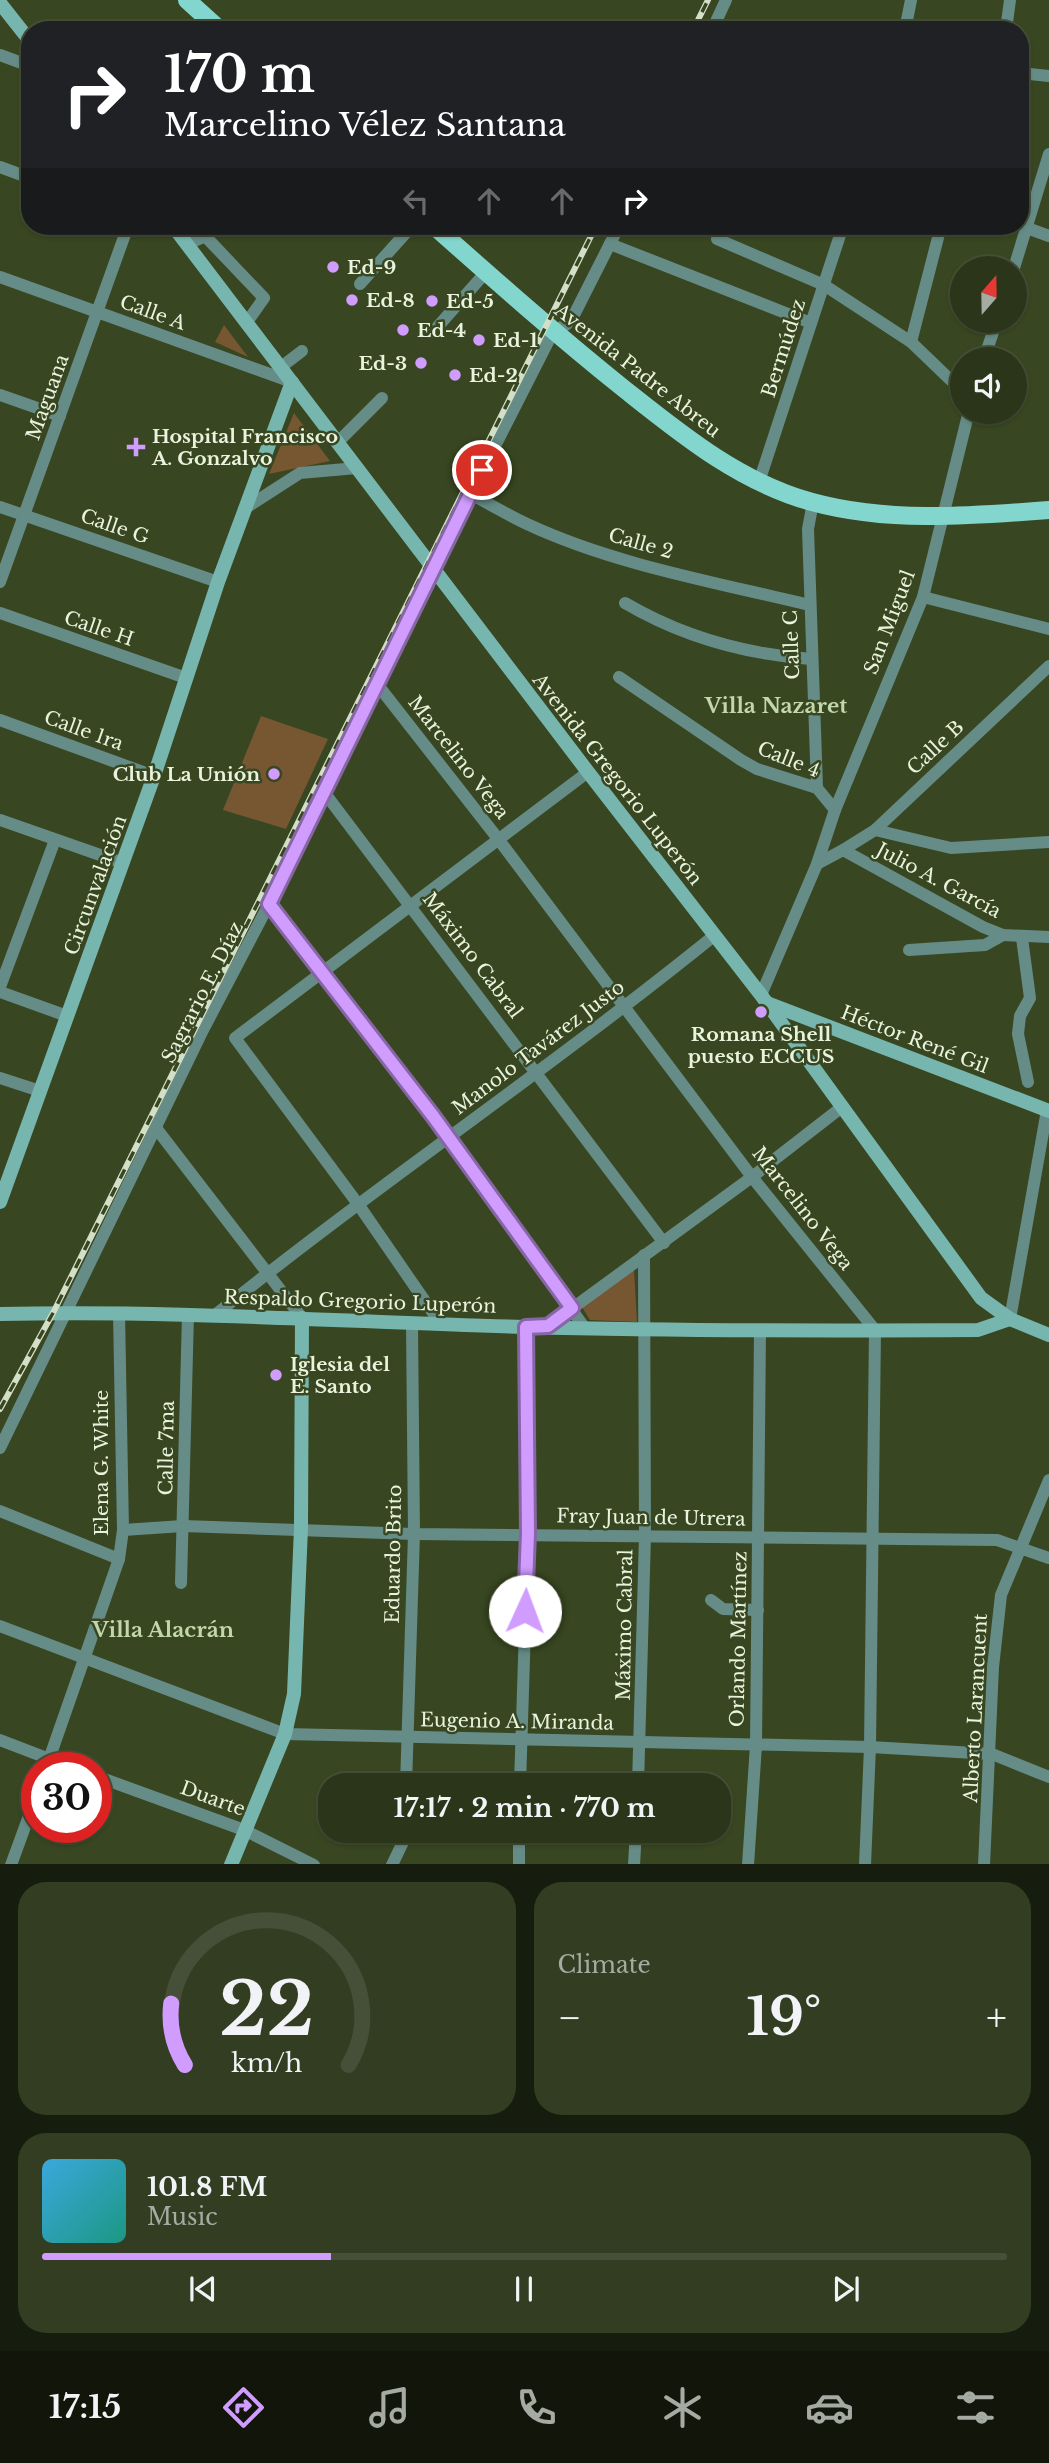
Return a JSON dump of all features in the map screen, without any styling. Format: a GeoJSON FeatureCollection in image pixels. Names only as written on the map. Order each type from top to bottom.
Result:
{"type":"FeatureCollection","features":[{"type":"Feature","properties":{"kind":"main road"},"geometry":{"type":"LineString","coordinates":[[187,0],[206,21]]}},
{"type":"Feature","properties":{"kind":"main road","name":"Avenida Padre Abreu"},"geometry":{"type":"LineString","coordinates":[[444,235],[553,332],[696,447],[759,482],[813,502],[888,515],[944,516],[1049,510]]}},
{"type":"Feature","properties":{"kind":"street"},"geometry":{"type":"LineString","coordinates":[[716,21],[726,0]]}},
{"type":"Feature","properties":{"kind":"street"},"geometry":{"type":"LineString","coordinates":[[907,21],[912,0]]}},
{"type":"Feature","properties":{"kind":"street"},"geometry":{"type":"LineString","coordinates":[[1007,21],[1010,0]]}},
{"type":"Feature","properties":{"kind":"street"},"geometry":{"type":"LineString","coordinates":[[0,3],[21,30]]}},
{"type":"Feature","properties":{"kind":"street"},"geometry":{"type":"LineString","coordinates":[[0,55],[21,63]]}},
{"type":"Feature","properties":{"kind":"street"},"geometry":{"type":"LineString","coordinates":[[1029,74],[1049,76]]}},
{"type":"Feature","properties":{"kind":"street"},"geometry":{"type":"LineString","coordinates":[[1029,221],[1049,154]]}},
{"type":"Feature","properties":{"kind":"street"},"geometry":{"type":"LineString","coordinates":[[0,167],[21,175]]}},
{"type":"Feature","properties":{"kind":"street"},"geometry":{"type":"LineString","coordinates":[[1029,229],[1049,236]]}},
{"type":"Feature","properties":{"kind":"street","name":"Maguana"},"geometry":{"type":"LineString","coordinates":[[0,582],[125,235]]}},
{"type":"Feature","properties":{"kind":"street","name":"Avenida Gregorio Luperón"},"geometry":{"type":"LineString","coordinates":[[180,235],[587,772],[764,999],[981,1298],[1010,1319],[1049,1335]]}},
{"type":"Feature","properties":{"kind":"street"},"geometry":{"type":"LineString","coordinates":[[360,284],[404,235]]}},
{"type":"Feature","properties":{"kind":"street","name":"Sagrario E. Díaz"},"geometry":{"type":"LineString","coordinates":[[0,1448],[202,1030],[269,904],[433,568],[553,332],[566,324],[575,313],[614,235]]}},
{"type":"Feature","properties":{"kind":"street","name":"Bermúdez"},"geometry":{"type":"LineString","coordinates":[[759,482],[840,235]]}},
{"type":"Feature","properties":{"kind":"street"},"geometry":{"type":"LineString","coordinates":[[911,342],[939,235]]}},
{"type":"Feature","properties":{"kind":"street"},"geometry":{"type":"LineString","coordinates":[[1018,256],[1025,235]]}},
{"type":"Feature","properties":{"kind":"street"},"geometry":{"type":"LineString","coordinates":[[188,244],[205,236],[264,298],[247,321]]}},
{"type":"Feature","properties":{"kind":"street"},"geometry":{"type":"LineString","coordinates":[[717,239],[824,285],[911,342],[950,379]]}},
{"type":"Feature","properties":{"kind":"street"},"geometry":{"type":"LineString","coordinates":[[610,244],[811,323]]}},
{"type":"Feature","properties":{"kind":"street"},"geometry":{"type":"LineString","coordinates":[[433,332],[486,272]]}},
{"type":"Feature","properties":{"kind":"street","name":"Calle A"},"geometry":{"type":"LineString","coordinates":[[0,278],[292,382]]}},
{"type":"Feature","properties":{"kind":"street"},"geometry":{"type":"LineString","coordinates":[[282,367],[302,351]]}},
{"type":"Feature","properties":{"kind":"street","name":"Circunvalación"},"geometry":{"type":"LineString","coordinates":[[0,1202],[6,1167],[40,1091],[155,776],[218,582],[292,382]]}},
{"type":"Feature","properties":{"kind":"street"},"geometry":{"type":"LineString","coordinates":[[0,395],[60,416]]}},
{"type":"Feature","properties":{"kind":"street"},"geometry":{"type":"LineString","coordinates":[[338,442],[382,398]]}},
{"type":"Feature","properties":{"kind":"street","name":"San Miguel"},"geometry":{"type":"LineString","coordinates":[[764,999],[817,864],[835,810],[923,597],[966,424]]}},
{"type":"Feature","properties":{"kind":"street"},"geometry":{"type":"LineString","coordinates":[[244,509],[300,473],[357,468]]}},
{"type":"Feature","properties":{"kind":"street","name":"Calle 2"},"geometry":{"type":"LineString","coordinates":[[471,494],[527,525],[599,551],[809,605]]}},
{"type":"Feature","properties":{"kind":"street","name":"Calle C"},"geometry":{"type":"LineString","coordinates":[[813,502],[808,516],[809,605],[817,788]]}},
{"type":"Feature","properties":{"kind":"street","name":"Calle G"},"geometry":{"type":"LineString","coordinates":[[0,507],[218,582]]}},
{"type":"Feature","properties":{"kind":"street"},"geometry":{"type":"LineString","coordinates":[[923,597],[1049,629]]}},
{"type":"Feature","properties":{"kind":"street"},"geometry":{"type":"LineString","coordinates":[[625,603],[681,633],[773,656],[811,659]]}},
{"type":"Feature","properties":{"kind":"street","name":"Calle H"},"geometry":{"type":"LineString","coordinates":[[0,613],[186,678]]}},
{"type":"Feature","properties":{"kind":"street","name":"Calle B"},"geometry":{"type":"LineString","coordinates":[[844,850],[875,830],[1049,666]]}},
{"type":"Feature","properties":{"kind":"street","name":"Calle 4"},"geometry":{"type":"LineString","coordinates":[[619,677],[757,769],[817,788],[835,810]]}},
{"type":"Feature","properties":{"kind":"street","name":"Marcelino Vega"},"geometry":{"type":"LineString","coordinates":[[377,684],[499,840],[752,1177],[875,1331]]}},
{"type":"Feature","properties":{"kind":"street","name":"Calle 1ra"},"geometry":{"type":"LineString","coordinates":[[0,720],[155,776]]}},
{"type":"Feature","properties":{"kind":"street"},"geometry":{"type":"LineString","coordinates":[[440,1323],[358,1204],[235,1038],[587,772]]}},
{"type":"Feature","properties":{"kind":"street","name":"Máximo Cabral"},"geometry":{"type":"LineString","coordinates":[[324,792],[664,1242]]}},
{"type":"Feature","properties":{"kind":"street"},"geometry":{"type":"LineString","coordinates":[[0,820],[123,863]]}},
{"type":"Feature","properties":{"kind":"street"},"geometry":{"type":"LineString","coordinates":[[875,830],[951,848],[1049,842]]}},
{"type":"Feature","properties":{"kind":"street"},"geometry":{"type":"LineString","coordinates":[[55,840],[0,990],[67,1016]]}},
{"type":"Feature","properties":{"kind":"street"},"geometry":{"type":"LineString","coordinates":[[817,864],[844,850]]}},
{"type":"Feature","properties":{"kind":"street","name":"Julio A. García"},"geometry":{"type":"LineString","coordinates":[[844,850],[1003,935],[1022,938],[1048,934]]}},
{"type":"Feature","properties":{"kind":"street"},"geometry":{"type":"LineString","coordinates":[[269,904],[324,971],[449,1137],[584,1327]]}},
{"type":"Feature","properties":{"kind":"street","name":"Manolo Tavárez Justo"},"geometry":{"type":"LineString","coordinates":[[215,1315],[358,1204],[626,1007],[715,935]]}},
{"type":"Feature","properties":{"kind":"street"},"geometry":{"type":"LineString","coordinates":[[909,950],[985,945],[1003,935]]}},
{"type":"Feature","properties":{"kind":"street"},"geometry":{"type":"LineString","coordinates":[[1022,938],[1030,998],[1020,1016],[1018,1034],[1028,1082]]}},
{"type":"Feature","properties":{"kind":"street","name":"Héctor René Gil"},"geometry":{"type":"LineString","coordinates":[[764,999],[1048,1111]]}},
{"type":"Feature","properties":{"kind":"street"},"geometry":{"type":"LineString","coordinates":[[0,1078],[40,1091]]}},
{"type":"Feature","properties":{"kind":"street"},"geometry":{"type":"LineString","coordinates":[[548,1326],[752,1177],[842,1107]]}},
{"type":"Feature","properties":{"kind":"street"},"geometry":{"type":"LineString","coordinates":[[1010,1319],[1048,1111]]}},
{"type":"Feature","properties":{"kind":"street"},"geometry":{"type":"LineString","coordinates":[[156,1128],[302,1318],[300,1528],[294,1694],[285,1734],[231,1864]]}},
{"type":"Feature","properties":{"kind":"street","name":"Máximo Cabral"},"geometry":{"type":"LineString","coordinates":[[639,1773],[645,1536],[644,1255]]}},
{"type":"Feature","properties":{"kind":"street","name":"Elena G. White"},"geometry":{"type":"LineString","coordinates":[[52,1752],[119,1559],[123,1530],[119,1313]]}},
{"type":"Feature","properties":{"kind":"street","name":"Respaldo Gregorio Luperón"},"geometry":{"type":"LineString","coordinates":[[0,1314],[188,1314],[526,1327],[760,1331],[978,1330],[1010,1319]]}},
{"type":"Feature","properties":{"kind":"street","name":"Calle 7ma"},"geometry":{"type":"LineString","coordinates":[[181,1583],[188,1314]]}},
{"type":"Feature","properties":{"kind":"street","name":"Eduardo Brito"},"geometry":{"type":"LineString","coordinates":[[407,1773],[414,1534],[412,1323]]}},
{"type":"Feature","properties":{"kind":"street"},"geometry":{"type":"LineString","coordinates":[[520,1773],[528,1533],[526,1327]]}},
{"type":"Feature","properties":{"kind":"street","name":"Orlando Martínez"},"geometry":{"type":"LineString","coordinates":[[748,1864],[756,1745],[760,1331]]}},
{"type":"Feature","properties":{"kind":"street"},"geometry":{"type":"LineString","coordinates":[[865,1864],[870,1747],[875,1331]]}},
{"type":"Feature","properties":{"kind":"street","name":"Alberto Larancuent"},"geometry":{"type":"LineString","coordinates":[[984,1864],[992,1754],[993,1667],[1001,1595],[1023,1548],[1049,1480]]}},
{"type":"Feature","properties":{"kind":"street"},"geometry":{"type":"LineString","coordinates":[[0,1511],[119,1559]]}},
{"type":"Feature","properties":{"kind":"street","name":"Fray Juan de Utrera"},"geometry":{"type":"LineString","coordinates":[[123,1530],[183,1526],[414,1534],[528,1533],[997,1540],[1049,1558]]}},
{"type":"Feature","properties":{"kind":"street"},"geometry":{"type":"LineString","coordinates":[[711,1600],[723,1609],[758,1610]]}},
{"type":"Feature","properties":{"kind":"street","name":"Eugenio A. Miranda"},"geometry":{"type":"LineString","coordinates":[[0,1626],[285,1734],[870,1747],[992,1754],[1049,1777]]}},
{"type":"Feature","properties":{"kind":"street"},"geometry":{"type":"LineString","coordinates":[[0,1740],[25,1752]]}},
{"type":"Feature","properties":{"kind":"street","name":"Duarte"},"geometry":{"type":"LineString","coordinates":[[112,1782],[244,1830],[314,1864]]}},
{"type":"Feature","properties":{"kind":"street"},"geometry":{"type":"LineString","coordinates":[[8,1862],[21,1832]]}},
{"type":"Feature","properties":{"kind":"street"},"geometry":{"type":"LineString","coordinates":[[393,1864],[403,1843]]}},
{"type":"Feature","properties":{"kind":"street"},"geometry":{"type":"LineString","coordinates":[[519,1843],[519,1864]]}},
{"type":"Feature","properties":{"kind":"street"},"geometry":{"type":"LineString","coordinates":[[634,1864],[635,1843]]}},
{"type":"Feature","properties":{"kind":"shaded area"},"geometry":{"type":"Polygon","coordinates":[[[224,325],[248,357],[215,342],[224,325]]]}},
{"type":"Feature","properties":{"kind":"shaded area"},"geometry":{"type":"Polygon","coordinates":[[[294,413],[330,461],[269,474],[294,413]]]}},
{"type":"Feature","properties":{"kind":"shaded area","name":"Club La Unión"},"geometry":{"type":"Polygon","coordinates":[[[261,716],[328,739],[286,829],[223,810],[261,716]]]}},
{"type":"Feature","properties":{"kind":"shaded area"},"geometry":{"type":"Polygon","coordinates":[[[634,1270],[637,1322],[590,1320],[582,1307],[634,1270]]]}},
{"type":"Feature","properties":{"kind":"railway"},"geometry":{"type":"LineString","coordinates":[[698,21],[708,0]]}},
{"type":"Feature","properties":{"kind":"railway"},"geometry":{"type":"LineString","coordinates":[[0,1409],[53,1313],[592,235]]}},
{"type":"Feature","properties":{"kind":"place","name":"Ed-9"},"geometry":{"type":"Point","coordinates":[333,267]}},
{"type":"Feature","properties":{"kind":"place","name":"Ed-8"},"geometry":{"type":"Point","coordinates":[352,300]}},
{"type":"Feature","properties":{"kind":"place","name":"Ed-5"},"geometry":{"type":"Point","coordinates":[432,301]}},
{"type":"Feature","properties":{"kind":"place","name":"Ed-4"},"geometry":{"type":"Point","coordinates":[403,330]}},
{"type":"Feature","properties":{"kind":"place","name":"Ed-1"},"geometry":{"type":"Point","coordinates":[479,340]}},
{"type":"Feature","properties":{"kind":"place","name":"Ed-3"},"geometry":{"type":"Point","coordinates":[421,363]}},
{"type":"Feature","properties":{"kind":"place","name":"Ed-2"},"geometry":{"type":"Point","coordinates":[455,375]}},
{"type":"Feature","properties":{"kind":"place","name":"Hospital Francisco A. Gonzalvo"},"geometry":{"type":"Point","coordinates":[136,447]}},
{"type":"Feature","properties":{"kind":"place","name":"Club La Unión"},"geometry":{"type":"Point","coordinates":[274,774]}},
{"type":"Feature","properties":{"kind":"place","name":"Romana Shell puesto ECCUS"},"geometry":{"type":"Point","coordinates":[761,1012]}},
{"type":"Feature","properties":{"kind":"place","name":"Iglesia del E. Santo"},"geometry":{"type":"Point","coordinates":[276,1375]}},
{"type":"Feature","properties":{"kind":"district","name":"Villa Nazaret"},"geometry":{"type":"Point","coordinates":[776,706]}},
{"type":"Feature","properties":{"kind":"district","name":"Villa Alacrán"},"geometry":{"type":"Point","coordinates":[163,1630]}},
{"type":"Feature","properties":{"kind":"route"},"geometry":{"type":"LineString","coordinates":[[482,470],[269,904],[324,971],[433,1116],[572,1308],[548,1326],[526,1327],[528,1533],[525,1611]]}}]}
